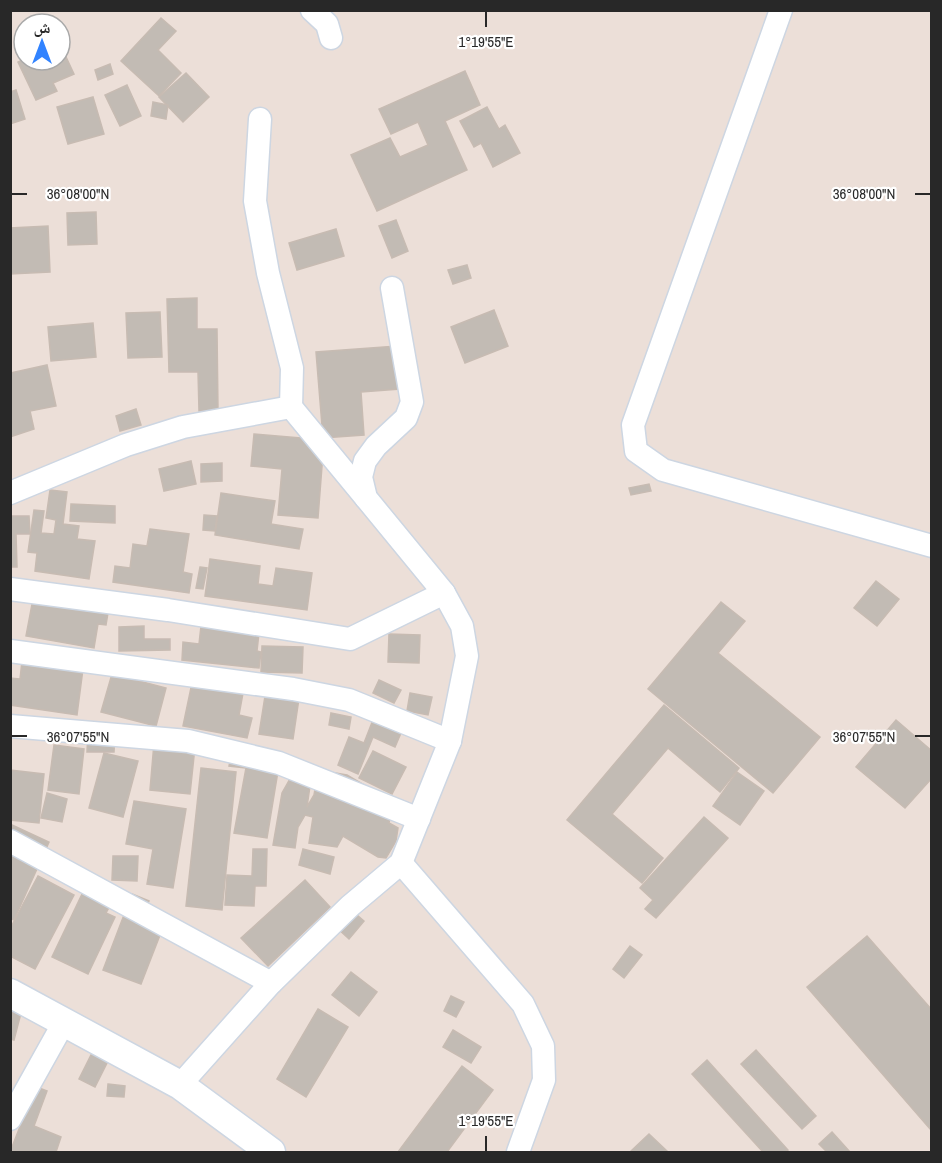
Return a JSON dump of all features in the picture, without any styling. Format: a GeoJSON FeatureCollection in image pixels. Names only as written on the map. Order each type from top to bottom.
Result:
{"type":"FeatureCollection","features":[{"type":"Feature","properties":{"kind":"street"},"geometry":{"type":"LineString","coordinates":[[312,10],[327,24],[331,38]]}},
{"type":"Feature","properties":{"kind":"street"},"geometry":{"type":"LineString","coordinates":[[781,10],[633,425],[636,451],[663,470],[932,546]]}},
{"type":"Feature","properties":{"kind":"street"},"geometry":{"type":"LineString","coordinates":[[180,1084],[271,983],[350,906],[401,863],[450,741],[467,656],[462,626],[444,593],[291,407],[292,368],[268,273],[255,201],[260,119]]}},
{"type":"Feature","properties":{"kind":"street"},"geometry":{"type":"LineString","coordinates":[[366,498],[361,477],[365,461],[376,446],[406,418],[412,402],[392,288]]}},
{"type":"Feature","properties":{"kind":"street"},"geometry":{"type":"LineString","coordinates":[[10,493],[126,445],[171,430],[291,407]]}},
{"type":"Feature","properties":{"kind":"street"},"geometry":{"type":"LineString","coordinates":[[10,589],[168,610],[350,639],[444,593]]}},
{"type":"Feature","properties":{"kind":"street"},"geometry":{"type":"LineString","coordinates":[[10,651],[293,689],[349,700],[450,741]]}},
{"type":"Feature","properties":{"kind":"street"},"geometry":{"type":"LineString","coordinates":[[10,726],[188,741],[279,763],[419,819]]}},
{"type":"Feature","properties":{"kind":"street"},"geometry":{"type":"LineString","coordinates":[[10,841],[271,983]]}},
{"type":"Feature","properties":{"kind":"street"},"geometry":{"type":"LineString","coordinates":[[401,863],[523,1004],[543,1046],[544,1080],[518,1152]]}},
{"type":"Feature","properties":{"kind":"street"},"geometry":{"type":"LineString","coordinates":[[10,993],[63,1024],[180,1084],[259,1149]]}},
{"type":"Feature","properties":{"kind":"street"},"geometry":{"type":"LineString","coordinates":[[10,1119],[63,1024]]}},
{"type":"Feature","properties":{"kind":"building"},"geometry":{"type":"Polygon","coordinates":[[[161,18],[176,31],[158,50],[181,73],[159,96],[121,61],[161,18]]]}},
{"type":"Feature","properties":{"kind":"building"},"geometry":{"type":"Polygon","coordinates":[[[110,64],[113,74],[98,80],[95,70],[110,64]]]}},
{"type":"Feature","properties":{"kind":"building"},"geometry":{"type":"Polygon","coordinates":[[[72,70],[74,74],[53,83],[57,91],[36,100],[23,72],[72,72],[72,70]]]}},
{"type":"Feature","properties":{"kind":"building"},"geometry":{"type":"Polygon","coordinates":[[[465,71],[480,105],[445,121],[467,170],[377,211],[351,155],[390,138],[400,157],[428,145],[418,122],[391,134],[379,109],[465,71]]]}},
{"type":"Feature","properties":{"kind":"building"},"geometry":{"type":"Polygon","coordinates":[[[186,73],[209,97],[183,122],[159,97],[186,73]]]}},
{"type":"Feature","properties":{"kind":"building"},"geometry":{"type":"Polygon","coordinates":[[[127,85],[141,116],[120,126],[105,95],[127,85]]]}},
{"type":"Feature","properties":{"kind":"building"},"geometry":{"type":"Polygon","coordinates":[[[16,90],[25,119],[10,124],[10,92],[16,90]]]}},
{"type":"Feature","properties":{"kind":"building"},"geometry":{"type":"Polygon","coordinates":[[[93,97],[104,134],[68,144],[57,107],[93,97]]]}},
{"type":"Feature","properties":{"kind":"building"},"geometry":{"type":"Polygon","coordinates":[[[153,102],[168,105],[166,119],[151,116],[153,102]]]}},
{"type":"Feature","properties":{"kind":"building"},"geometry":{"type":"Polygon","coordinates":[[[487,107],[499,129],[505,125],[520,153],[493,167],[481,143],[474,147],[460,121],[487,107]]]}},
{"type":"Feature","properties":{"kind":"building"},"geometry":{"type":"Polygon","coordinates":[[[96,212],[97,244],[68,245],[67,213],[96,212]]]}},
{"type":"Feature","properties":{"kind":"building"},"geometry":{"type":"Polygon","coordinates":[[[396,220],[408,251],[392,258],[379,226],[396,220]]]}},
{"type":"Feature","properties":{"kind":"building"},"geometry":{"type":"Polygon","coordinates":[[[48,226],[50,272],[10,274],[10,228],[48,226]]]}},
{"type":"Feature","properties":{"kind":"building"},"geometry":{"type":"Polygon","coordinates":[[[336,229],[344,256],[297,270],[289,243],[336,229]]]}},
{"type":"Feature","properties":{"kind":"building"},"geometry":{"type":"Polygon","coordinates":[[[467,265],[471,278],[453,284],[448,270],[467,265]]]}},
{"type":"Feature","properties":{"kind":"building"},"geometry":{"type":"Polygon","coordinates":[[[197,298],[197,329],[217,329],[218,411],[199,411],[198,372],[169,372],[167,299],[197,298]]]}},
{"type":"Feature","properties":{"kind":"building"},"geometry":{"type":"Polygon","coordinates":[[[494,310],[508,346],[465,363],[451,327],[494,310]]]}},
{"type":"Feature","properties":{"kind":"building"},"geometry":{"type":"Polygon","coordinates":[[[160,312],[162,357],[128,358],[126,313],[160,312]]]}},
{"type":"Feature","properties":{"kind":"building"},"geometry":{"type":"Polygon","coordinates":[[[93,323],[96,357],[51,361],[48,327],[93,323]]]}},
{"type":"Feature","properties":{"kind":"building"},"geometry":{"type":"Polygon","coordinates":[[[397,346],[400,389],[361,392],[364,435],[323,438],[316,352],[397,346]]]}},
{"type":"Feature","properties":{"kind":"building"},"geometry":{"type":"Polygon","coordinates":[[[47,365],[56,406],[30,411],[34,429],[10,437],[10,373],[47,365]]]}},
{"type":"Feature","properties":{"kind":"building"},"geometry":{"type":"Polygon","coordinates":[[[136,409],[141,425],[120,431],[116,416],[136,409]]]}},
{"type":"Feature","properties":{"kind":"building"},"geometry":{"type":"Polygon","coordinates":[[[254,434],[324,440],[318,518],[278,515],[282,469],[251,466],[254,434]]]}},
{"type":"Feature","properties":{"kind":"building"},"geometry":{"type":"Polygon","coordinates":[[[191,461],[196,484],[164,491],[159,469],[191,461]]]}},
{"type":"Feature","properties":{"kind":"building"},"geometry":{"type":"Polygon","coordinates":[[[222,463],[222,481],[201,482],[201,464],[222,463]]]}},
{"type":"Feature","properties":{"kind":"building"},"geometry":{"type":"Polygon","coordinates":[[[649,484],[651,491],[631,495],[629,488],[649,484]]]}},
{"type":"Feature","properties":{"kind":"building"},"geometry":{"type":"Polygon","coordinates":[[[50,490],[67,492],[63,524],[79,526],[77,539],[95,541],[89,579],[35,571],[37,553],[28,552],[34,510],[44,511],[41,533],[54,534],[56,520],[46,518],[50,490]]]}},
{"type":"Feature","properties":{"kind":"building"},"geometry":{"type":"Polygon","coordinates":[[[221,493],[275,501],[271,524],[303,529],[299,549],[215,535],[221,493]]]}},
{"type":"Feature","properties":{"kind":"building"},"geometry":{"type":"Polygon","coordinates":[[[71,504],[115,506],[115,523],[70,521],[71,504]]]}},
{"type":"Feature","properties":{"kind":"building"},"geometry":{"type":"Polygon","coordinates":[[[204,515],[217,516],[215,531],[203,530],[204,515]]]}},
{"type":"Feature","properties":{"kind":"building"},"geometry":{"type":"Polygon","coordinates":[[[10,516],[29,516],[30,534],[16,534],[17,567],[10,567],[10,516]]]}},
{"type":"Feature","properties":{"kind":"building"},"geometry":{"type":"Polygon","coordinates":[[[150,529],[189,534],[183,572],[192,574],[189,593],[113,582],[115,566],[130,568],[133,544],[147,546],[150,529]]]}},
{"type":"Feature","properties":{"kind":"building"},"geometry":{"type":"Polygon","coordinates":[[[210,559],[260,566],[258,584],[273,586],[276,568],[312,573],[307,610],[205,596],[210,559]]]}},
{"type":"Feature","properties":{"kind":"building"},"geometry":{"type":"Polygon","coordinates":[[[200,567],[207,568],[203,589],[196,588],[200,567]]]}},
{"type":"Feature","properties":{"kind":"building"},"geometry":{"type":"Polygon","coordinates":[[[876,581],[899,599],[877,626],[854,608],[876,581]]]}},
{"type":"Feature","properties":{"kind":"building"},"geometry":{"type":"Polygon","coordinates":[[[111,595],[106,625],[98,624],[94,648],[26,636],[33,599],[111,595]]]}},
{"type":"Feature","properties":{"kind":"building"},"geometry":{"type":"Polygon","coordinates":[[[721,602],[745,621],[718,653],[820,737],[773,793],[648,689],[721,602]]]}},
{"type":"Feature","properties":{"kind":"building"},"geometry":{"type":"Polygon","coordinates":[[[202,617],[260,624],[257,651],[261,652],[259,668],[182,660],[183,642],[199,644],[202,617]]]}},
{"type":"Feature","properties":{"kind":"building"},"geometry":{"type":"Polygon","coordinates":[[[144,626],[144,639],[170,639],[170,650],[119,651],[119,627],[144,626]]]}},
{"type":"Feature","properties":{"kind":"building"},"geometry":{"type":"Polygon","coordinates":[[[389,634],[420,635],[419,663],[388,662],[389,634]]]}},
{"type":"Feature","properties":{"kind":"building"},"geometry":{"type":"Polygon","coordinates":[[[262,646],[303,647],[302,673],[261,672],[262,646]]]}},
{"type":"Feature","properties":{"kind":"building"},"geometry":{"type":"Polygon","coordinates":[[[22,661],[83,669],[77,715],[10,705],[10,678],[20,679],[22,661]]]}},
{"type":"Feature","properties":{"kind":"building"},"geometry":{"type":"Polygon","coordinates":[[[112,674],[166,688],[156,726],[101,712],[112,674]]]}},
{"type":"Feature","properties":{"kind":"building"},"geometry":{"type":"Polygon","coordinates":[[[379,680],[401,690],[394,703],[373,693],[379,680]]]}},
{"type":"Feature","properties":{"kind":"building"},"geometry":{"type":"Polygon","coordinates":[[[192,683],[243,693],[239,715],[252,718],[247,738],[183,726],[192,683]]]}},
{"type":"Feature","properties":{"kind":"building"},"geometry":{"type":"Polygon","coordinates":[[[301,685],[293,739],[259,734],[266,690],[301,685]]]}},
{"type":"Feature","properties":{"kind":"building"},"geometry":{"type":"Polygon","coordinates":[[[410,693],[432,697],[428,715],[407,711],[410,693]]]}},
{"type":"Feature","properties":{"kind":"building"},"geometry":{"type":"Polygon","coordinates":[[[664,705],[739,768],[720,792],[668,748],[612,814],[663,858],[642,883],[567,820],[664,705]]]}},
{"type":"Feature","properties":{"kind":"building"},"geometry":{"type":"Polygon","coordinates":[[[378,707],[407,719],[395,747],[373,737],[358,774],[338,765],[349,737],[364,743],[378,707]]]}},
{"type":"Feature","properties":{"kind":"building"},"geometry":{"type":"Polygon","coordinates":[[[331,713],[351,717],[349,729],[329,725],[331,713]]]}},
{"type":"Feature","properties":{"kind":"building"},"geometry":{"type":"Polygon","coordinates":[[[896,720],[932,751],[932,778],[905,808],[856,767],[896,720]]]}},
{"type":"Feature","properties":{"kind":"building"},"geometry":{"type":"Polygon","coordinates":[[[88,733],[115,734],[114,752],[87,752],[88,733]]]}},
{"type":"Feature","properties":{"kind":"building"},"geometry":{"type":"Polygon","coordinates":[[[154,743],[195,747],[190,794],[150,790],[154,743]]]}},
{"type":"Feature","properties":{"kind":"building"},"geometry":{"type":"Polygon","coordinates":[[[54,745],[84,749],[79,794],[48,790],[54,745]]]}},
{"type":"Feature","properties":{"kind":"building"},"geometry":{"type":"Polygon","coordinates":[[[373,751],[406,767],[392,794],[359,778],[373,751]]]}},
{"type":"Feature","properties":{"kind":"building"},"geometry":{"type":"Polygon","coordinates":[[[104,753],[138,761],[123,817],[89,808],[104,753]]]}},
{"type":"Feature","properties":{"kind":"building"},"geometry":{"type":"Polygon","coordinates":[[[231,757],[279,765],[267,838],[234,833],[246,768],[229,766],[231,757]]]}},
{"type":"Feature","properties":{"kind":"building"},"geometry":{"type":"Polygon","coordinates":[[[201,768],[236,772],[222,910],[186,906],[201,768]]]}},
{"type":"Feature","properties":{"kind":"building"},"geometry":{"type":"Polygon","coordinates":[[[10,770],[44,774],[39,823],[10,820],[10,770]]]}},
{"type":"Feature","properties":{"kind":"building"},"geometry":{"type":"Polygon","coordinates":[[[295,770],[312,772],[307,807],[314,795],[316,784],[330,772],[347,775],[393,802],[389,823],[398,828],[396,841],[386,858],[378,857],[343,836],[337,847],[309,843],[313,817],[305,815],[298,827],[295,848],[273,845],[282,793],[295,770]]]}},
{"type":"Feature","properties":{"kind":"building"},"geometry":{"type":"Polygon","coordinates":[[[737,772],[764,791],[740,825],[713,806],[737,772]]]}},
{"type":"Feature","properties":{"kind":"building"},"geometry":{"type":"Polygon","coordinates":[[[47,793],[67,799],[62,822],[41,818],[47,793]]]}},
{"type":"Feature","properties":{"kind":"building"},"geometry":{"type":"Polygon","coordinates":[[[134,801],[186,809],[173,888],[147,884],[153,849],[126,844],[134,801]]]}},
{"type":"Feature","properties":{"kind":"building"},"geometry":{"type":"Polygon","coordinates":[[[704,817],[728,838],[656,918],[645,909],[653,900],[640,888],[704,817]]]}},
{"type":"Feature","properties":{"kind":"building"},"geometry":{"type":"Polygon","coordinates":[[[12,825],[49,842],[14,920],[10,918],[12,825]]]}},
{"type":"Feature","properties":{"kind":"building"},"geometry":{"type":"Polygon","coordinates":[[[253,849],[267,849],[266,886],[255,886],[254,906],[225,905],[227,875],[252,876],[253,849]]]}},
{"type":"Feature","properties":{"kind":"building"},"geometry":{"type":"Polygon","coordinates":[[[303,849],[334,857],[330,874],[299,865],[303,849]]]}},
{"type":"Feature","properties":{"kind":"building"},"geometry":{"type":"Polygon","coordinates":[[[113,856],[138,856],[137,881],[112,880],[113,856]]]}},
{"type":"Feature","properties":{"kind":"building"},"geometry":{"type":"Polygon","coordinates":[[[38,876],[74,895],[35,969],[10,956],[10,929],[38,876]]]}},
{"type":"Feature","properties":{"kind":"building"},"geometry":{"type":"Polygon","coordinates":[[[305,880],[330,907],[268,966],[241,938],[305,880]]]}},
{"type":"Feature","properties":{"kind":"building"},"geometry":{"type":"Polygon","coordinates":[[[84,890],[112,902],[106,913],[115,917],[88,974],[52,957],[84,890]]]}},
{"type":"Feature","properties":{"kind":"building"},"geometry":{"type":"Polygon","coordinates":[[[132,894],[149,901],[145,910],[160,935],[141,984],[103,970],[132,894]]]}},
{"type":"Feature","properties":{"kind":"building"},"geometry":{"type":"Polygon","coordinates":[[[350,909],[364,921],[349,939],[335,926],[350,909]]]}},
{"type":"Feature","properties":{"kind":"building"},"geometry":{"type":"Polygon","coordinates":[[[867,936],[932,1010],[931,1130],[807,987],[867,936]]]}},
{"type":"Feature","properties":{"kind":"building"},"geometry":{"type":"Polygon","coordinates":[[[630,946],[642,955],[624,978],[613,969],[630,946]]]}},
{"type":"Feature","properties":{"kind":"building"},"geometry":{"type":"Polygon","coordinates":[[[351,972],[377,992],[359,1016],[332,995],[351,972]]]}},
{"type":"Feature","properties":{"kind":"building"},"geometry":{"type":"Polygon","coordinates":[[[451,996],[464,1002],[456,1017],[444,1011],[451,996]]]}},
{"type":"Feature","properties":{"kind":"building"},"geometry":{"type":"Polygon","coordinates":[[[318,1009],[348,1027],[306,1097],[277,1079],[318,1009]]]}},
{"type":"Feature","properties":{"kind":"building"},"geometry":{"type":"Polygon","coordinates":[[[10,1011],[21,1013],[14,1040],[10,1039],[10,1011]]]}},
{"type":"Feature","properties":{"kind":"building"},"geometry":{"type":"Polygon","coordinates":[[[453,1030],[481,1047],[471,1063],[443,1047],[453,1030]]]}},
{"type":"Feature","properties":{"kind":"building"},"geometry":{"type":"Polygon","coordinates":[[[756,1050],[816,1116],[802,1129],[741,1064],[756,1050]]]}},
{"type":"Feature","properties":{"kind":"building"},"geometry":{"type":"Polygon","coordinates":[[[93,1051],[109,1059],[95,1087],[79,1079],[93,1051]]]}},
{"type":"Feature","properties":{"kind":"building"},"geometry":{"type":"Polygon","coordinates":[[[707,1060],[788,1150],[763,1152],[692,1074],[707,1060]]]}},
{"type":"Feature","properties":{"kind":"building"},"geometry":{"type":"Polygon","coordinates":[[[462,1066],[493,1090],[447,1152],[398,1152],[462,1066]]]}},
{"type":"Feature","properties":{"kind":"building"},"geometry":{"type":"Polygon","coordinates":[[[26,1083],[47,1091],[34,1126],[61,1137],[56,1152],[10,1152],[23,1119],[26,1083]]]}},
{"type":"Feature","properties":{"kind":"building"},"geometry":{"type":"Polygon","coordinates":[[[108,1084],[125,1086],[124,1097],[107,1096],[108,1084]]]}},
{"type":"Feature","properties":{"kind":"building"},"geometry":{"type":"Polygon","coordinates":[[[832,1132],[850,1152],[827,1152],[819,1144],[832,1132]]]}},
{"type":"Feature","properties":{"kind":"building"},"geometry":{"type":"Polygon","coordinates":[[[649,1134],[668,1152],[630,1152],[649,1134]]]}}]}
